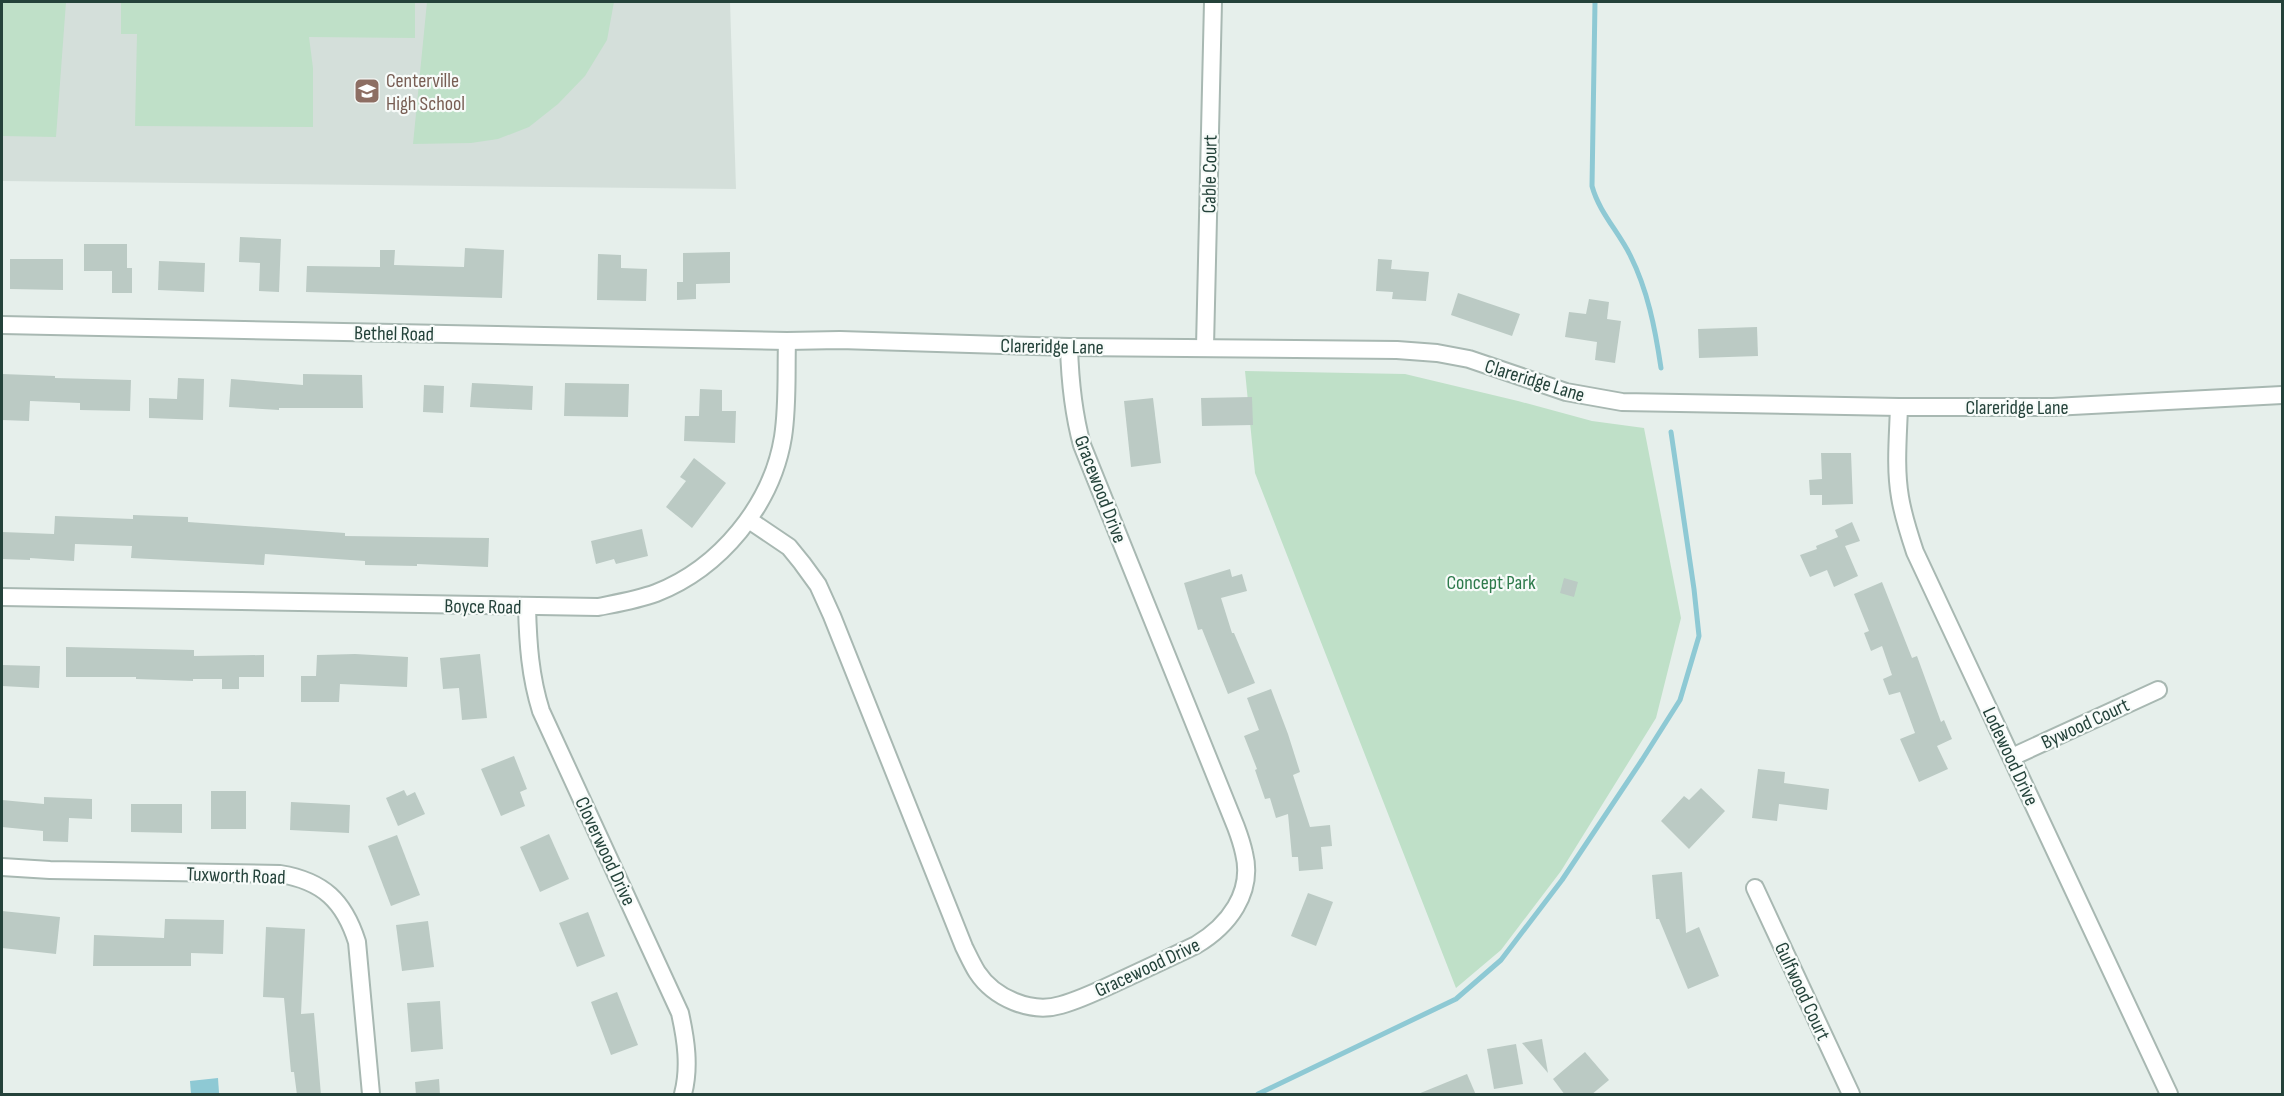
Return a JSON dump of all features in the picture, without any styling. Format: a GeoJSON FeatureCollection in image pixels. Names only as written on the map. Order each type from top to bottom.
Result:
{"type":"FeatureCollection","features":[{"type":"Feature","properties":{"kind":"street","name":"Cable Court"},"geometry":{"type":"LineString","coordinates":[[1205,347],[1212,2]]}},
{"type":"Feature","properties":{"kind":"street","name":"Bethel Road"},"geometry":{"type":"LineString","coordinates":[[2,325],[787,341]]}},
{"type":"Feature","properties":{"kind":"street","name":"Clareridge Lane"},"geometry":{"type":"LineString","coordinates":[[787,341],[840,340],[1069,347],[1397,350],[1437,353],[1469,360],[1566,392],[1622,402],[2053,407],[2283,395]]}},
{"type":"Feature","properties":{"kind":"street","name":"Boyce Road"},"geometry":{"type":"LineString","coordinates":[[2,597],[527,607],[598,606],[624,602],[656,592],[704,566],[749,520],[759,506],[783,437],[787,341]]}},
{"type":"Feature","properties":{"kind":"street","name":"Gracewood Drive"},"geometry":{"type":"LineString","coordinates":[[749,520],[789,547],[818,585],[837,627],[964,947],[977,972],[992,989],[1004,998],[1026,1005],[1043,1008],[1059,1006],[1081,999],[1197,945],[1214,935],[1230,918],[1238,904],[1244,889],[1245,855],[1236,827],[1082,445],[1070,387],[1069,347]]}},
{"type":"Feature","properties":{"kind":"street","name":"Lodewood Drive"},"geometry":{"type":"LineString","coordinates":[[1899,407],[1897,468],[1899,496],[1915,552],[2169,1095]]}},
{"type":"Feature","properties":{"kind":"street","name":"Cloverwood Drive"},"geometry":{"type":"LineString","coordinates":[[527,607],[529,660],[533,687],[541,711],[680,1013],[687,1059],[683,1095]]}},
{"type":"Feature","properties":{"kind":"street","name":"Bywood Court"},"geometry":{"type":"LineString","coordinates":[[2012,757],[2158,690]]}},
{"type":"Feature","properties":{"kind":"street","name":"Tuxworth Road"},"geometry":{"type":"LineString","coordinates":[[2,867],[280,874],[299,877],[314,883],[325,890],[343,908],[357,942],[371,1095]]}},
{"type":"Feature","properties":{"kind":"street","name":"Gulfwood Court"},"geometry":{"type":"LineString","coordinates":[[1755,888],[1851,1095]]}},
{"type":"Feature","properties":{"kind":"shaded area","name":"Centerville High School"},"geometry":{"type":"Polygon","coordinates":[[[2,2],[730,2],[736,189],[2,181],[2,2]]]}},
{"type":"Feature","properties":{"kind":"green space"},"geometry":{"type":"Polygon","coordinates":[[[2,2],[66,2],[56,137],[2,136],[2,2]]]}},
{"type":"Feature","properties":{"kind":"green space"},"geometry":{"type":"Polygon","coordinates":[[[121,2],[415,2],[415,38],[309,37],[313,68],[313,127],[135,126],[137,34],[121,34],[121,2]]]}},
{"type":"Feature","properties":{"kind":"green space"},"geometry":{"type":"Polygon","coordinates":[[[427,2],[614,2],[607,40],[585,76],[558,104],[529,127],[498,139],[471,143],[413,144],[427,2]]]}},
{"type":"Feature","properties":{"kind":"green space","name":"Concept Park"},"geometry":{"type":"Polygon","coordinates":[[[1245,371],[1405,374],[1592,421],[1644,428],[1681,618],[1656,718],[1561,871],[1501,950],[1456,988],[1255,473],[1245,371]]]}},
{"type":"Feature","properties":{"kind":"water"},"geometry":{"type":"Polygon","coordinates":[[[218,1078],[219,1093],[191,1094],[190,1081],[218,1078]]]}},
{"type":"Feature","properties":{"kind":"building"},"geometry":{"type":"Polygon","coordinates":[[[240,237],[281,239],[279,292],[259,291],[260,263],[239,262],[240,237]]]}},
{"type":"Feature","properties":{"kind":"building"},"geometry":{"type":"Polygon","coordinates":[[[84,244],[127,244],[127,268],[132,268],[132,293],[112,293],[112,271],[84,271],[84,244]]]}},
{"type":"Feature","properties":{"kind":"building"},"geometry":{"type":"Polygon","coordinates":[[[465,248],[504,250],[502,298],[306,292],[307,266],[380,267],[380,250],[395,250],[394,265],[464,267],[465,248]]]}},
{"type":"Feature","properties":{"kind":"building"},"geometry":{"type":"Polygon","coordinates":[[[730,252],[730,283],[696,284],[696,299],[677,300],[677,282],[683,282],[683,253],[730,252]]]}},
{"type":"Feature","properties":{"kind":"building"},"geometry":{"type":"Polygon","coordinates":[[[598,254],[621,255],[621,268],[647,269],[646,301],[597,300],[598,254]]]}},
{"type":"Feature","properties":{"kind":"building"},"geometry":{"type":"Polygon","coordinates":[[[10,259],[63,259],[63,290],[10,289],[10,259]]]}},
{"type":"Feature","properties":{"kind":"building"},"geometry":{"type":"Polygon","coordinates":[[[1378,259],[1392,260],[1391,269],[1429,272],[1426,301],[1392,299],[1393,292],[1376,291],[1378,259]]]}},
{"type":"Feature","properties":{"kind":"building"},"geometry":{"type":"Polygon","coordinates":[[[159,261],[205,263],[204,292],[158,290],[159,261]]]}},
{"type":"Feature","properties":{"kind":"building"},"geometry":{"type":"Polygon","coordinates":[[[1458,293],[1520,314],[1512,336],[1451,315],[1458,293]]]}},
{"type":"Feature","properties":{"kind":"building"},"geometry":{"type":"Polygon","coordinates":[[[1589,299],[1609,302],[1607,319],[1621,321],[1615,363],[1595,360],[1597,342],[1565,337],[1569,312],[1586,314],[1589,299]]]}},
{"type":"Feature","properties":{"kind":"building"},"geometry":{"type":"Polygon","coordinates":[[[1757,327],[1758,356],[1699,358],[1698,329],[1757,327]]]}},
{"type":"Feature","properties":{"kind":"building"},"geometry":{"type":"Polygon","coordinates":[[[2,374],[131,380],[130,411],[80,410],[80,403],[30,401],[29,421],[2,420],[2,374]]]}},
{"type":"Feature","properties":{"kind":"building"},"geometry":{"type":"Polygon","coordinates":[[[303,374],[362,375],[363,408],[279,408],[279,410],[229,407],[231,379],[303,385],[303,374]]]}},
{"type":"Feature","properties":{"kind":"building"},"geometry":{"type":"Polygon","coordinates":[[[178,378],[204,379],[203,420],[149,418],[149,398],[177,399],[178,378]]]}},
{"type":"Feature","properties":{"kind":"building"},"geometry":{"type":"Polygon","coordinates":[[[472,383],[533,386],[532,410],[470,407],[472,383]]]}},
{"type":"Feature","properties":{"kind":"building"},"geometry":{"type":"Polygon","coordinates":[[[565,383],[629,384],[628,417],[564,416],[565,383]]]}},
{"type":"Feature","properties":{"kind":"building"},"geometry":{"type":"Polygon","coordinates":[[[424,385],[444,386],[443,413],[423,412],[424,385]]]}},
{"type":"Feature","properties":{"kind":"building"},"geometry":{"type":"Polygon","coordinates":[[[700,389],[722,390],[722,411],[736,411],[735,443],[684,441],[685,416],[699,416],[700,389]]]}},
{"type":"Feature","properties":{"kind":"building"},"geometry":{"type":"Polygon","coordinates":[[[1252,397],[1253,425],[1202,426],[1201,398],[1252,397]]]}},
{"type":"Feature","properties":{"kind":"building"},"geometry":{"type":"Polygon","coordinates":[[[1153,398],[1161,463],[1131,467],[1124,401],[1153,398]]]}},
{"type":"Feature","properties":{"kind":"building"},"geometry":{"type":"Polygon","coordinates":[[[1821,453],[1851,453],[1853,504],[1822,505],[1822,495],[1810,495],[1809,480],[1822,479],[1821,453]]]}},
{"type":"Feature","properties":{"kind":"building"},"geometry":{"type":"Polygon","coordinates":[[[694,458],[726,483],[692,528],[666,507],[686,481],[680,477],[694,458]]]}},
{"type":"Feature","properties":{"kind":"building"},"geometry":{"type":"Polygon","coordinates":[[[133,515],[188,517],[188,522],[345,533],[345,536],[489,538],[488,567],[417,564],[417,566],[365,565],[365,561],[265,554],[264,565],[131,558],[132,546],[75,544],[74,561],[2,559],[2,532],[54,534],[55,516],[133,519],[133,515]]]}},
{"type":"Feature","properties":{"kind":"building"},"geometry":{"type":"Polygon","coordinates":[[[1852,522],[1860,541],[1845,546],[1858,576],[1834,587],[1827,570],[1810,577],[1800,555],[1817,549],[1816,546],[1838,537],[1835,530],[1852,522]]]}},
{"type":"Feature","properties":{"kind":"building"},"geometry":{"type":"Polygon","coordinates":[[[642,529],[648,556],[616,564],[614,559],[596,564],[591,541],[642,529]]]}},
{"type":"Feature","properties":{"kind":"building"},"geometry":{"type":"Polygon","coordinates":[[[1230,569],[1232,577],[1242,574],[1247,591],[1221,598],[1232,633],[1234,633],[1255,683],[1228,694],[1202,629],[1198,630],[1184,583],[1230,569]]]}},
{"type":"Feature","properties":{"kind":"building"},"geometry":{"type":"Polygon","coordinates":[[[1564,578],[1578,582],[1574,597],[1560,593],[1564,578]]]}},
{"type":"Feature","properties":{"kind":"building"},"geometry":{"type":"Polygon","coordinates":[[[1882,582],[1912,658],[1917,656],[1941,722],[1944,720],[1952,739],[1937,746],[1948,769],[1919,782],[1900,739],[1915,733],[1900,692],[1889,695],[1883,679],[1892,675],[1882,646],[1871,651],[1864,633],[1869,631],[1854,594],[1882,582]]]}},
{"type":"Feature","properties":{"kind":"building"},"geometry":{"type":"Polygon","coordinates":[[[66,647],[194,650],[194,656],[264,655],[264,677],[239,677],[239,689],[222,689],[222,679],[193,679],[193,681],[136,679],[136,677],[66,677],[66,647]]]}},
{"type":"Feature","properties":{"kind":"building"},"geometry":{"type":"Polygon","coordinates":[[[355,654],[408,657],[407,687],[340,684],[339,702],[301,702],[301,676],[316,676],[317,655],[355,654]]]}},
{"type":"Feature","properties":{"kind":"building"},"geometry":{"type":"Polygon","coordinates":[[[480,654],[487,718],[462,720],[459,688],[443,689],[440,658],[480,654]]]}},
{"type":"Feature","properties":{"kind":"building"},"geometry":{"type":"Polygon","coordinates":[[[2,665],[40,666],[39,688],[2,686],[2,665]]]}},
{"type":"Feature","properties":{"kind":"building"},"geometry":{"type":"Polygon","coordinates":[[[1271,689],[1300,772],[1293,775],[1310,827],[1330,825],[1332,846],[1321,847],[1323,869],[1299,871],[1298,857],[1292,857],[1288,814],[1276,818],[1270,798],[1265,799],[1255,770],[1257,769],[1244,736],[1259,730],[1247,698],[1271,689]]]}},
{"type":"Feature","properties":{"kind":"building"},"geometry":{"type":"Polygon","coordinates":[[[514,756],[527,789],[520,792],[525,806],[501,816],[481,769],[514,756]]]}},
{"type":"Feature","properties":{"kind":"building"},"geometry":{"type":"Polygon","coordinates":[[[1758,769],[1785,772],[1784,783],[1829,789],[1827,810],[1779,804],[1777,821],[1752,818],[1758,769]]]}},
{"type":"Feature","properties":{"kind":"building"},"geometry":{"type":"Polygon","coordinates":[[[1701,788],[1725,811],[1689,849],[1661,821],[1684,796],[1689,800],[1701,788]]]}},
{"type":"Feature","properties":{"kind":"building"},"geometry":{"type":"Polygon","coordinates":[[[404,790],[407,796],[415,792],[425,814],[398,826],[386,798],[404,790]]]}},
{"type":"Feature","properties":{"kind":"building"},"geometry":{"type":"Polygon","coordinates":[[[211,791],[246,791],[246,829],[211,829],[211,791]]]}},
{"type":"Feature","properties":{"kind":"building"},"geometry":{"type":"Polygon","coordinates":[[[44,797],[92,799],[92,819],[69,818],[68,842],[43,841],[43,831],[2,827],[2,800],[44,804],[44,797]]]}},
{"type":"Feature","properties":{"kind":"building"},"geometry":{"type":"Polygon","coordinates":[[[291,802],[350,805],[349,833],[290,830],[291,802]]]}},
{"type":"Feature","properties":{"kind":"building"},"geometry":{"type":"Polygon","coordinates":[[[131,804],[182,804],[182,833],[131,832],[131,804]]]}},
{"type":"Feature","properties":{"kind":"building"},"geometry":{"type":"Polygon","coordinates":[[[549,834],[569,879],[540,892],[520,847],[549,834]]]}},
{"type":"Feature","properties":{"kind":"building"},"geometry":{"type":"Polygon","coordinates":[[[397,835],[420,895],[391,906],[368,846],[397,835]]]}},
{"type":"Feature","properties":{"kind":"building"},"geometry":{"type":"Polygon","coordinates":[[[1682,872],[1686,933],[1699,927],[1719,976],[1688,989],[1659,919],[1656,919],[1652,875],[1682,872]]]}},
{"type":"Feature","properties":{"kind":"building"},"geometry":{"type":"Polygon","coordinates":[[[1308,893],[1333,902],[1316,946],[1291,936],[1308,893]]]}},
{"type":"Feature","properties":{"kind":"building"},"geometry":{"type":"Polygon","coordinates":[[[2,911],[60,917],[56,954],[2,948],[2,911]]]}},
{"type":"Feature","properties":{"kind":"building"},"geometry":{"type":"Polygon","coordinates":[[[588,912],[605,956],[577,967],[559,923],[588,912]]]}},
{"type":"Feature","properties":{"kind":"building"},"geometry":{"type":"Polygon","coordinates":[[[165,919],[224,920],[223,954],[191,953],[191,966],[93,966],[94,935],[164,938],[165,919]]]}},
{"type":"Feature","properties":{"kind":"building"},"geometry":{"type":"Polygon","coordinates":[[[428,921],[434,967],[402,971],[396,925],[428,921]]]}},
{"type":"Feature","properties":{"kind":"building"},"geometry":{"type":"Polygon","coordinates":[[[266,927],[305,929],[301,1014],[314,1013],[321,1095],[297,1095],[294,1072],[291,1072],[284,998],[263,997],[266,927]]]}},
{"type":"Feature","properties":{"kind":"building"},"geometry":{"type":"Polygon","coordinates":[[[617,992],[638,1045],[611,1055],[591,1002],[617,992]]]}},
{"type":"Feature","properties":{"kind":"building"},"geometry":{"type":"Polygon","coordinates":[[[440,1001],[443,1049],[411,1052],[407,1003],[440,1001]]]}},
{"type":"Feature","properties":{"kind":"building"},"geometry":{"type":"Polygon","coordinates":[[[1542,1039],[1548,1073],[1522,1043],[1542,1039]]]}},
{"type":"Feature","properties":{"kind":"building"},"geometry":{"type":"Polygon","coordinates":[[[1516,1044],[1523,1084],[1494,1089],[1487,1049],[1516,1044]]]}},
{"type":"Feature","properties":{"kind":"building"},"geometry":{"type":"Polygon","coordinates":[[[1585,1052],[1609,1080],[1591,1095],[1565,1095],[1553,1079],[1585,1052]]]}},
{"type":"Feature","properties":{"kind":"building"},"geometry":{"type":"Polygon","coordinates":[[[1467,1074],[1476,1095],[1418,1095],[1418,1094],[1467,1074]]]}},
{"type":"Feature","properties":{"kind":"building"},"geometry":{"type":"Polygon","coordinates":[[[439,1079],[440,1095],[416,1095],[415,1082],[439,1079]]]}},
{"type":"Feature","properties":{"kind":"waterway"},"geometry":{"type":"LineString","coordinates":[[1595,2],[1592,186],[1599,204],[1630,255],[1642,282],[1661,368]]}},
{"type":"Feature","properties":{"kind":"waterway"},"geometry":{"type":"LineString","coordinates":[[1258,1094],[1456,999],[1501,960],[1562,880],[1680,700],[1699,636],[1671,432]]}},
{"type":"Feature","properties":{"kind":"place","name":"Centerville High School"},"geometry":{"type":"Point","coordinates":[367,91]}}]}
